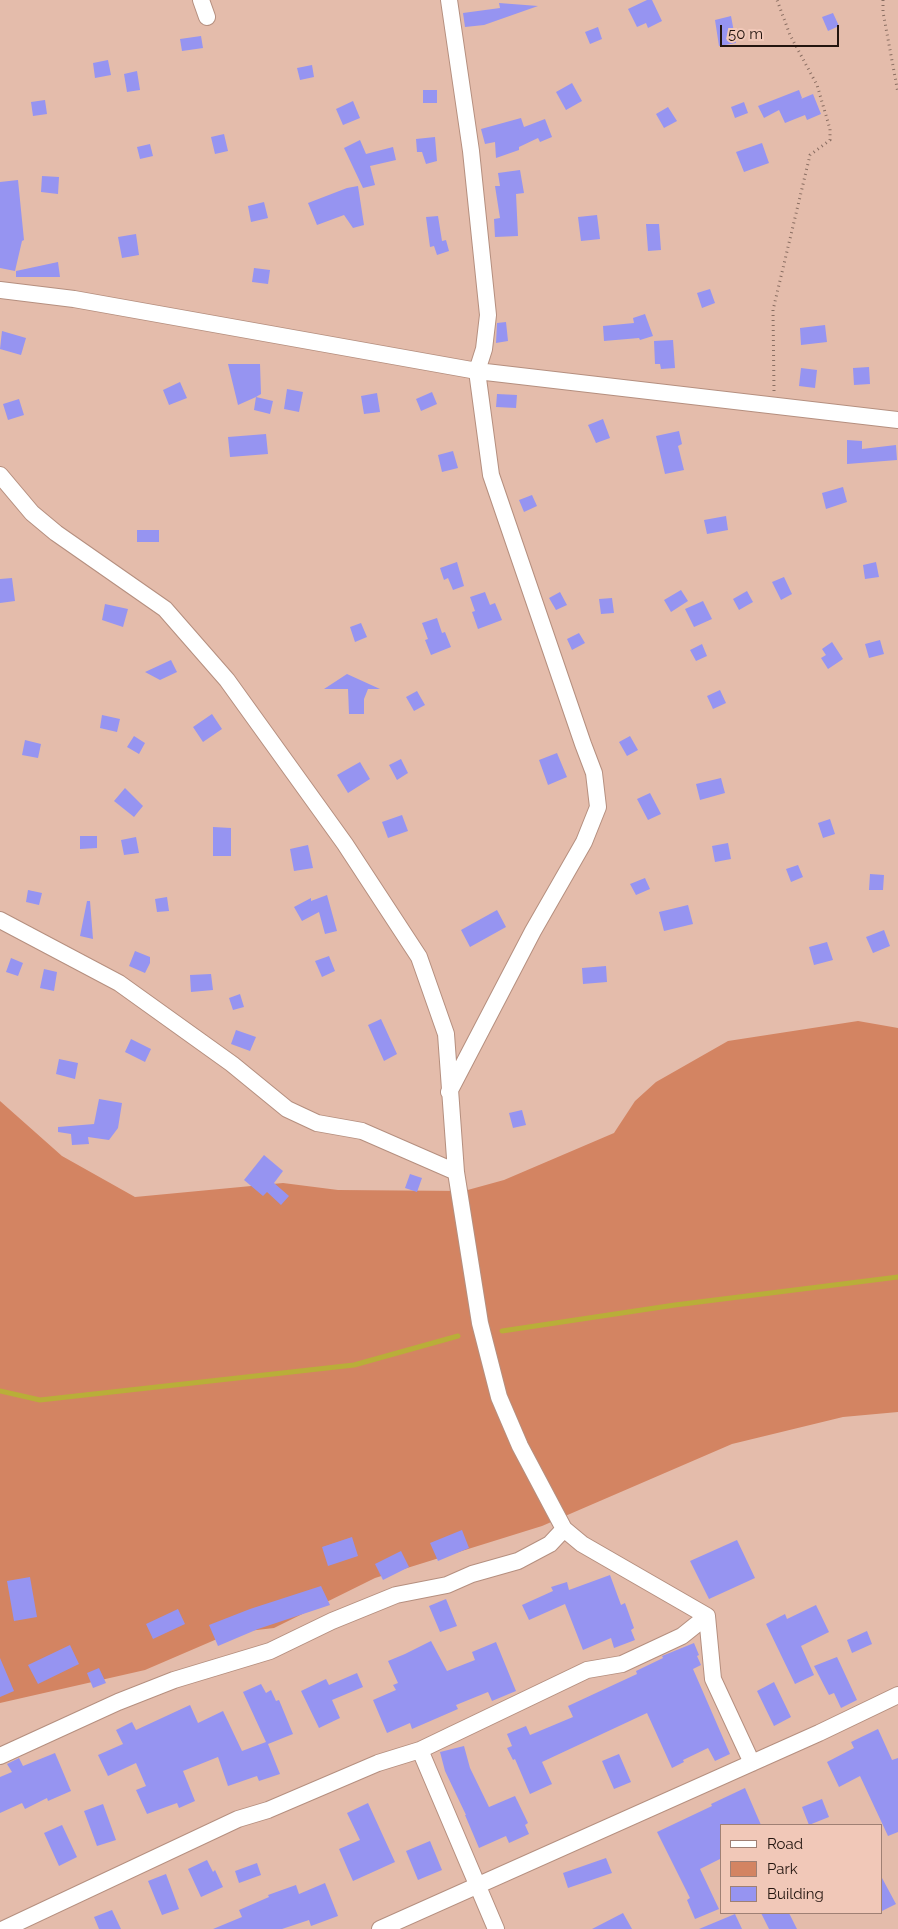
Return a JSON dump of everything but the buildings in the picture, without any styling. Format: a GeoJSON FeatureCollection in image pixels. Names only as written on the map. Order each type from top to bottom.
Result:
{"type":"FeatureCollection","features":[{"type":"Feature","properties":{"kind":"street"},"geometry":{"type":"LineString","coordinates":[[201,0],[207,17]]}},
{"type":"Feature","properties":{"kind":"street"},"geometry":{"type":"LineString","coordinates":[[449,0],[471,151],[488,315],[484,349],[477,371],[491,475],[594,773],[598,807],[584,842],[533,930],[449,1092]]}},
{"type":"Feature","properties":{"kind":"street"},"geometry":{"type":"LineString","coordinates":[[0,290],[74,299],[477,371],[898,420]]}},
{"type":"Feature","properties":{"kind":"street"},"geometry":{"type":"LineString","coordinates":[[0,475],[32,513],[165,609],[227,680],[346,844],[419,957],[446,1034],[456,1172],[480,1323],[499,1397],[524,1454],[564,1529],[582,1544],[707,1616]]}},
{"type":"Feature","properties":{"kind":"street"},"geometry":{"type":"LineString","coordinates":[[0,920],[119,983],[232,1064],[287,1109],[317,1123],[362,1131],[456,1172]]}},
{"type":"Feature","properties":{"kind":"street"},"geometry":{"type":"LineString","coordinates":[[0,1756],[118,1702],[174,1680],[270,1651],[332,1621],[396,1595],[447,1584],[472,1574],[518,1561],[550,1544],[564,1529]]}},
{"type":"Feature","properties":{"kind":"street"},"geometry":{"type":"LineString","coordinates":[[4,1929],[238,1819],[268,1810],[378,1763],[420,1750],[587,1670],[622,1664],[682,1636],[707,1616]]}},
{"type":"Feature","properties":{"kind":"street"},"geometry":{"type":"LineString","coordinates":[[707,1616],[713,1678],[752,1764]]}},
{"type":"Feature","properties":{"kind":"street"},"geometry":{"type":"LineString","coordinates":[[380,1929],[752,1764],[897,1697]]}},
{"type":"Feature","properties":{"kind":"street"},"geometry":{"type":"LineString","coordinates":[[420,1750],[496,1929]]}},
{"type":"Feature","properties":{"kind":"path"},"geometry":{"type":"LineString","coordinates":[[775,405],[773,310],[810,155],[830,140],[830,129],[817,85],[790,35],[778,0]]}},
{"type":"Feature","properties":{"kind":"path"},"geometry":{"type":"LineString","coordinates":[[883,0],[883,12],[898,93]]}},
{"type":"Feature","properties":{"kind":"green space"},"geometry":{"type":"Polygon","coordinates":[[[858,1021],[898,1028],[898,1412],[843,1417],[732,1444],[542,1526],[375,1578],[274,1628],[231,1633],[145,1670],[0,1703],[0,1101],[62,1156],[135,1197],[283,1183],[338,1190],[464,1191],[504,1180],[614,1133],[635,1101],[656,1082],[728,1041],[858,1021]]]}},
{"type":"Feature","properties":{"kind":"waterway"},"geometry":{"type":"LineString","coordinates":[[502,1331],[675,1305],[898,1277]]}},
{"type":"Feature","properties":{"kind":"waterway"},"geometry":{"type":"LineString","coordinates":[[0,1391],[40,1400],[354,1365],[458,1336]]}}]}
